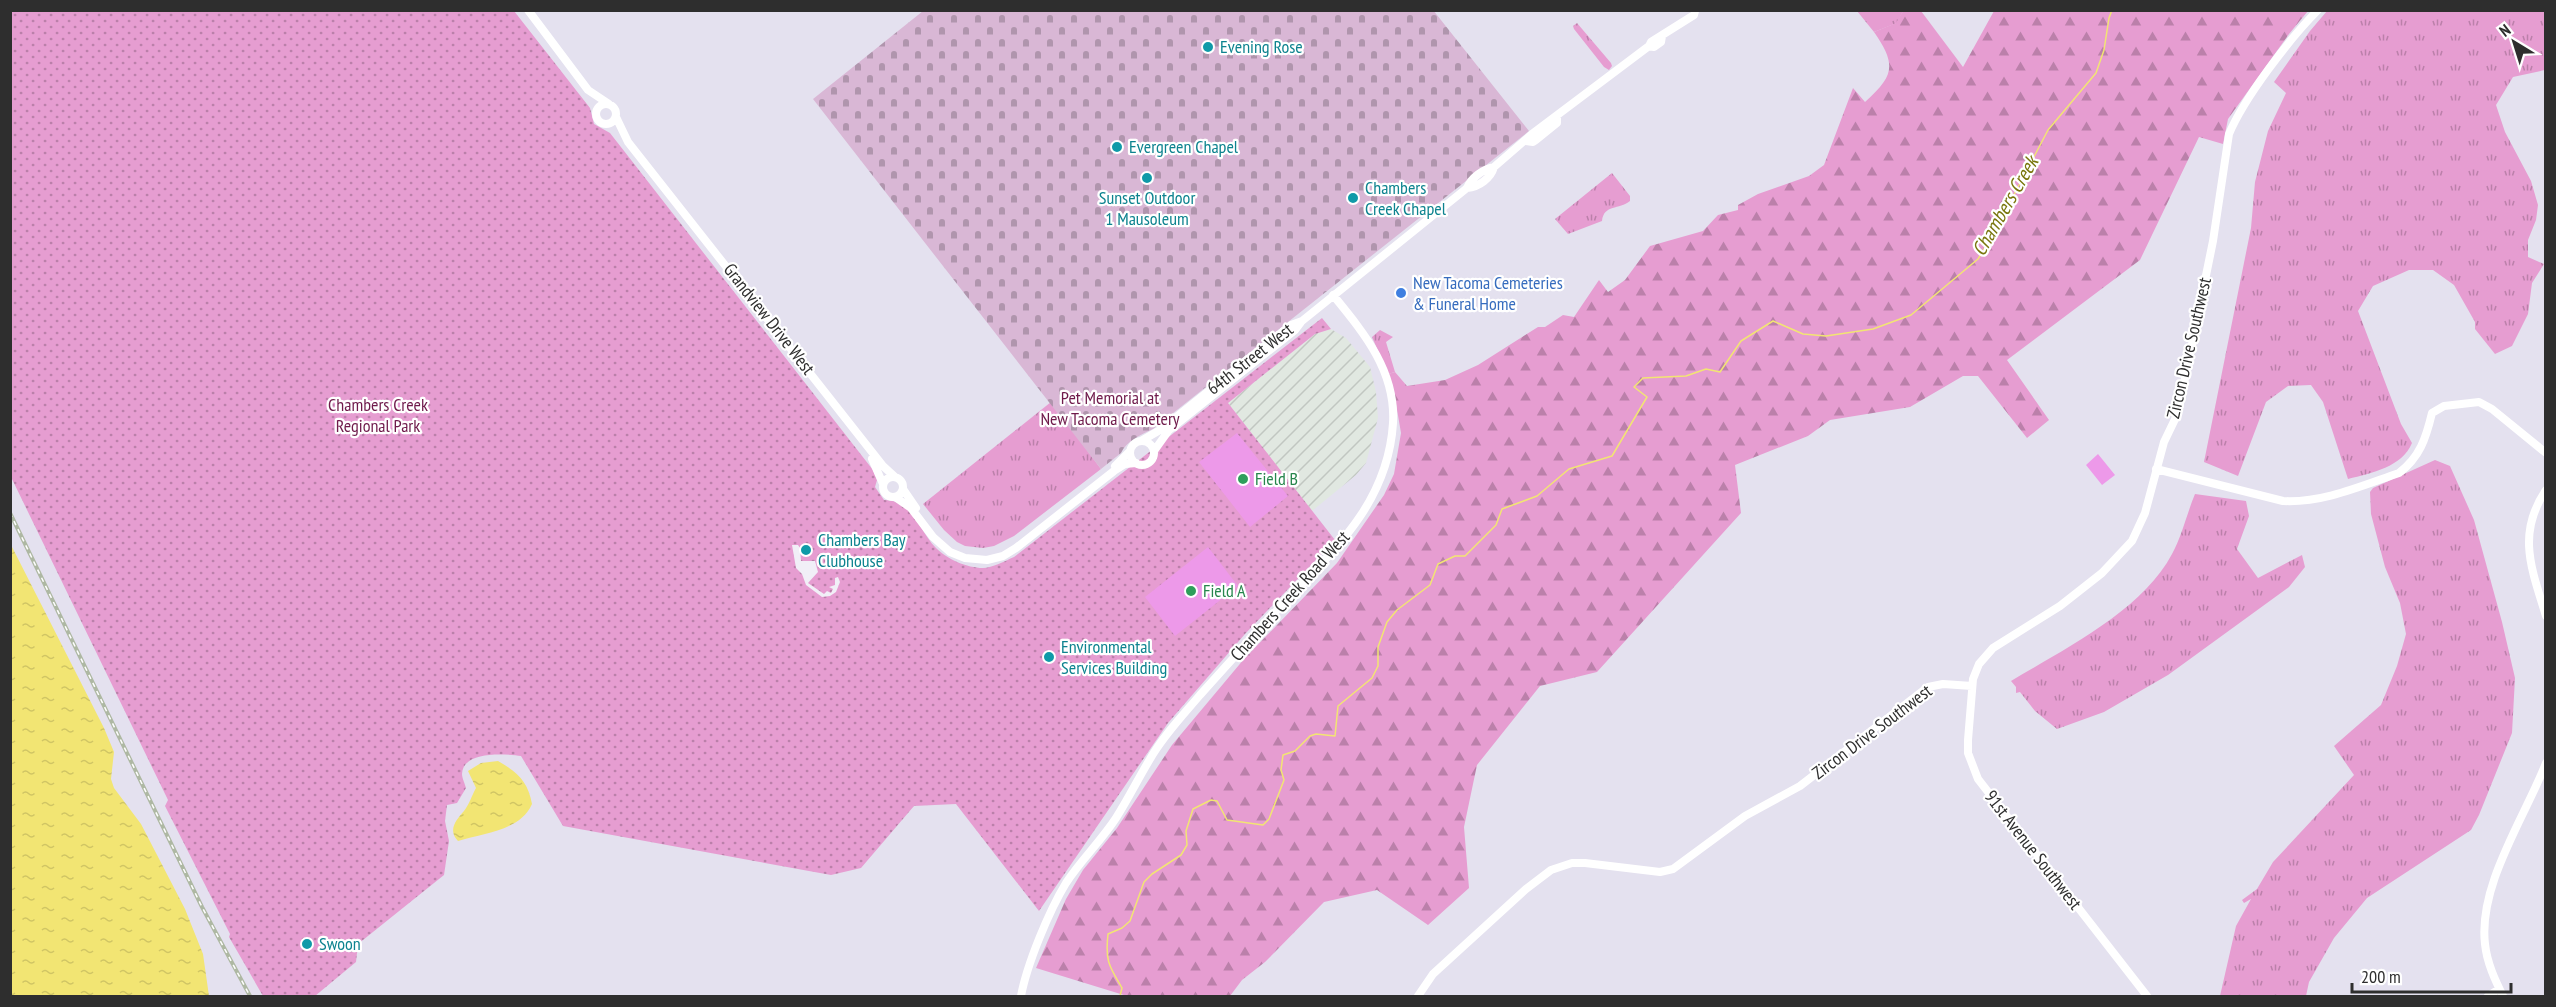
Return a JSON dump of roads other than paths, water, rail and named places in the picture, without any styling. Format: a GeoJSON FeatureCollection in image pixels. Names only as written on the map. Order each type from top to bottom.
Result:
{"type":"FeatureCollection","features":[{"type":"Feature","properties":{"kind":"street"},"geometry":{"type":"LineString","coordinates":[[523,10],[557,54],[562,57]]}},
{"type":"Feature","properties":{"kind":"street"},"geometry":{"type":"LineString","coordinates":[[528,10],[588,90],[599,121],[607,124],[616,117],[616,111],[588,90]]}},
{"type":"Feature","properties":{"kind":"street","name":"Zircon Drive Southwest"},"geometry":{"type":"LineString","coordinates":[[1418,996],[1434,974],[1526,889],[1551,870],[1579,863],[1660,872],[1673,869],[1745,816],[1800,786],[1928,687],[1943,684],[1972,686],[1979,664],[1993,648],[2087,586],[2124,551],[2135,535],[2145,513],[2164,442],[2178,413],[2213,244],[2229,134],[2279,56],[2318,10]]}},
{"type":"Feature","properties":{"kind":"street"},"geometry":{"type":"LineString","coordinates":[[1333,295],[1467,188],[1469,182],[1487,168],[1494,167],[1538,129],[1649,46],[1651,42],[1681,22],[1681,18],[1695,11]]}},
{"type":"Feature","properties":{"kind":"street"},"geometry":{"type":"LineString","coordinates":[[597,112],[600,106],[609,104]]}},
{"type":"Feature","properties":{"kind":"street","name":"Grandview Drive West"},"geometry":{"type":"LineString","coordinates":[[616,117],[627,141]]}},
{"type":"Feature","properties":{"kind":"street","name":"Grandview Drive West"},"geometry":{"type":"LineString","coordinates":[[607,124],[627,141],[883,466],[895,477]]}},
{"type":"Feature","properties":{"kind":"street","name":"Grandview Drive West"},"geometry":{"type":"LineString","coordinates":[[643,161],[645,167],[875,461],[884,484]]}},
{"type":"Feature","properties":{"kind":"street","name":"64th Street West"},"geometry":{"type":"LineString","coordinates":[[1154,451],[1169,430],[1295,330],[1302,321],[1333,295]]}},
{"type":"Feature","properties":{"kind":"street","name":"Chambers Creek Road West"},"geometry":{"type":"LineString","coordinates":[[1021,996],[1042,934],[1059,897],[1074,872],[1106,833],[1150,758],[1199,696],[1277,610],[1338,549],[1359,519],[1380,477],[1391,440],[1393,421],[1391,393],[1373,348],[1333,295]]}},
{"type":"Feature","properties":{"kind":"street","name":"64th Street West"},"geometry":{"type":"LineString","coordinates":[[1141,441],[1154,434],[1291,325],[1302,321]]}},
{"type":"Feature","properties":{"kind":"street"},"geometry":{"type":"LineString","coordinates":[[2157,469],[2283,501],[2302,502],[2326,497],[2398,473],[2408,466],[2421,450],[2432,413],[2436,409],[2468,402],[2480,402],[2492,409],[2546,453]]}},
{"type":"Feature","properties":{"kind":"street"},"geometry":{"type":"LineString","coordinates":[[1130,451],[1131,456],[1141,465],[1149,462],[1154,451],[1150,444],[1141,441],[1133,445],[1130,451],[1112,468],[1019,541],[1001,552],[980,558],[958,552],[944,543],[903,489],[902,482],[895,477],[888,478],[884,484],[885,494],[895,497],[911,508],[942,546],[965,558],[980,558],[995,558],[1009,553],[1114,471],[1125,464],[1136,462]]}},
{"type":"Feature","properties":{"kind":"street"},"geometry":{"type":"LineString","coordinates":[[895,497],[903,489]]}},
{"type":"Feature","properties":{"kind":"street"},"geometry":{"type":"LineString","coordinates":[[2546,490],[2533,513],[2528,540],[2530,557],[2546,616]]}},
{"type":"Feature","properties":{"kind":"street","name":"91st Avenue Southwest"},"geometry":{"type":"LineString","coordinates":[[1972,686],[1968,753],[1978,779],[2147,996]]}},
{"type":"Feature","properties":{"kind":"street"},"geometry":{"type":"LineString","coordinates":[[2488,996],[2501,993],[2485,945],[2486,911],[2499,869],[2546,763]]}},
{"type":"Feature","properties":{"kind":"water"},"geometry":{"type":"Polygon","coordinates":[[[10,543],[104,728],[114,752],[111,779],[114,788],[141,824],[185,909],[203,954],[209,996],[11,996],[10,543]]]}},
{"type":"Feature","properties":{"kind":"water"},"geometry":{"type":"Polygon","coordinates":[[[498,761],[521,778],[528,789],[532,804],[519,820],[500,830],[458,841],[453,833],[454,825],[476,788],[468,771],[481,763],[498,761]]]}},
{"type":"Feature","properties":{"kind":"waterway","name":"Chambers Creek"},"geometry":{"type":"LineString","coordinates":[[1120,996],[1122,988],[1108,957],[1108,934],[1122,928],[1130,921],[1144,882],[1181,855],[1187,845],[1186,831],[1193,809],[1211,800],[1217,801],[1227,820],[1263,825],[1269,819],[1284,780],[1281,770],[1283,755],[1295,751],[1310,736],[1316,734],[1335,736],[1338,706],[1372,678],[1378,666],[1378,647],[1387,622],[1397,610],[1430,585],[1438,564],[1455,556],[1465,556],[1496,525],[1502,509],[1537,496],[1569,469],[1612,456],[1647,397],[1634,387],[1643,378],[1686,376],[1706,369],[1720,372],[1741,341],[1773,321],[1803,334],[1826,336],[1873,329],[1911,315],[1978,259],[2048,130],[2096,73],[2104,50],[2112,10]]}},
{"type":"Feature","properties":{"kind":"railway"},"geometry":{"type":"LineString","coordinates":[[10,513],[202,907],[250,996]]}},
{"type":"Feature","properties":{"kind":"place","name":"Evening Rose"},"geometry":{"type":"Point","coordinates":[1208,47]}},
{"type":"Feature","properties":{"kind":"place","name":"Evergreen Chapel"},"geometry":{"type":"Point","coordinates":[1117,147]}},
{"type":"Feature","properties":{"kind":"place","name":"Sunset Outdoor 1 Mausoleum"},"geometry":{"type":"Point","coordinates":[1147,178]}},
{"type":"Feature","properties":{"kind":"place","name":"Chambers Creek Chapel"},"geometry":{"type":"Point","coordinates":[1353,198]}},
{"type":"Feature","properties":{"kind":"place","name":"New Tacoma Cemeteries & Funeral Home"},"geometry":{"type":"Point","coordinates":[1401,293]}},
{"type":"Feature","properties":{"kind":"place","name":"Field B"},"geometry":{"type":"Point","coordinates":[1243,479]}},
{"type":"Feature","properties":{"kind":"place","name":"Chambers Bay Clubhouse"},"geometry":{"type":"Point","coordinates":[806,550]}},
{"type":"Feature","properties":{"kind":"place","name":"Field A"},"geometry":{"type":"Point","coordinates":[1191,591]}},
{"type":"Feature","properties":{"kind":"place","name":"Environmental Services Building"},"geometry":{"type":"Point","coordinates":[1049,657]}},
{"type":"Feature","properties":{"kind":"place","name":"Swoon"},"geometry":{"type":"Point","coordinates":[307,944]}},
{"type":"Feature","properties":{"kind":"park label","name":"Pet Memorial at New Tacoma Cemetery"},"geometry":{"type":"Point","coordinates":[1110,408]}},
{"type":"Feature","properties":{"kind":"park label","name":"Chambers Creek Regional Park"},"geometry":{"type":"Point","coordinates":[378,415]}}]}
